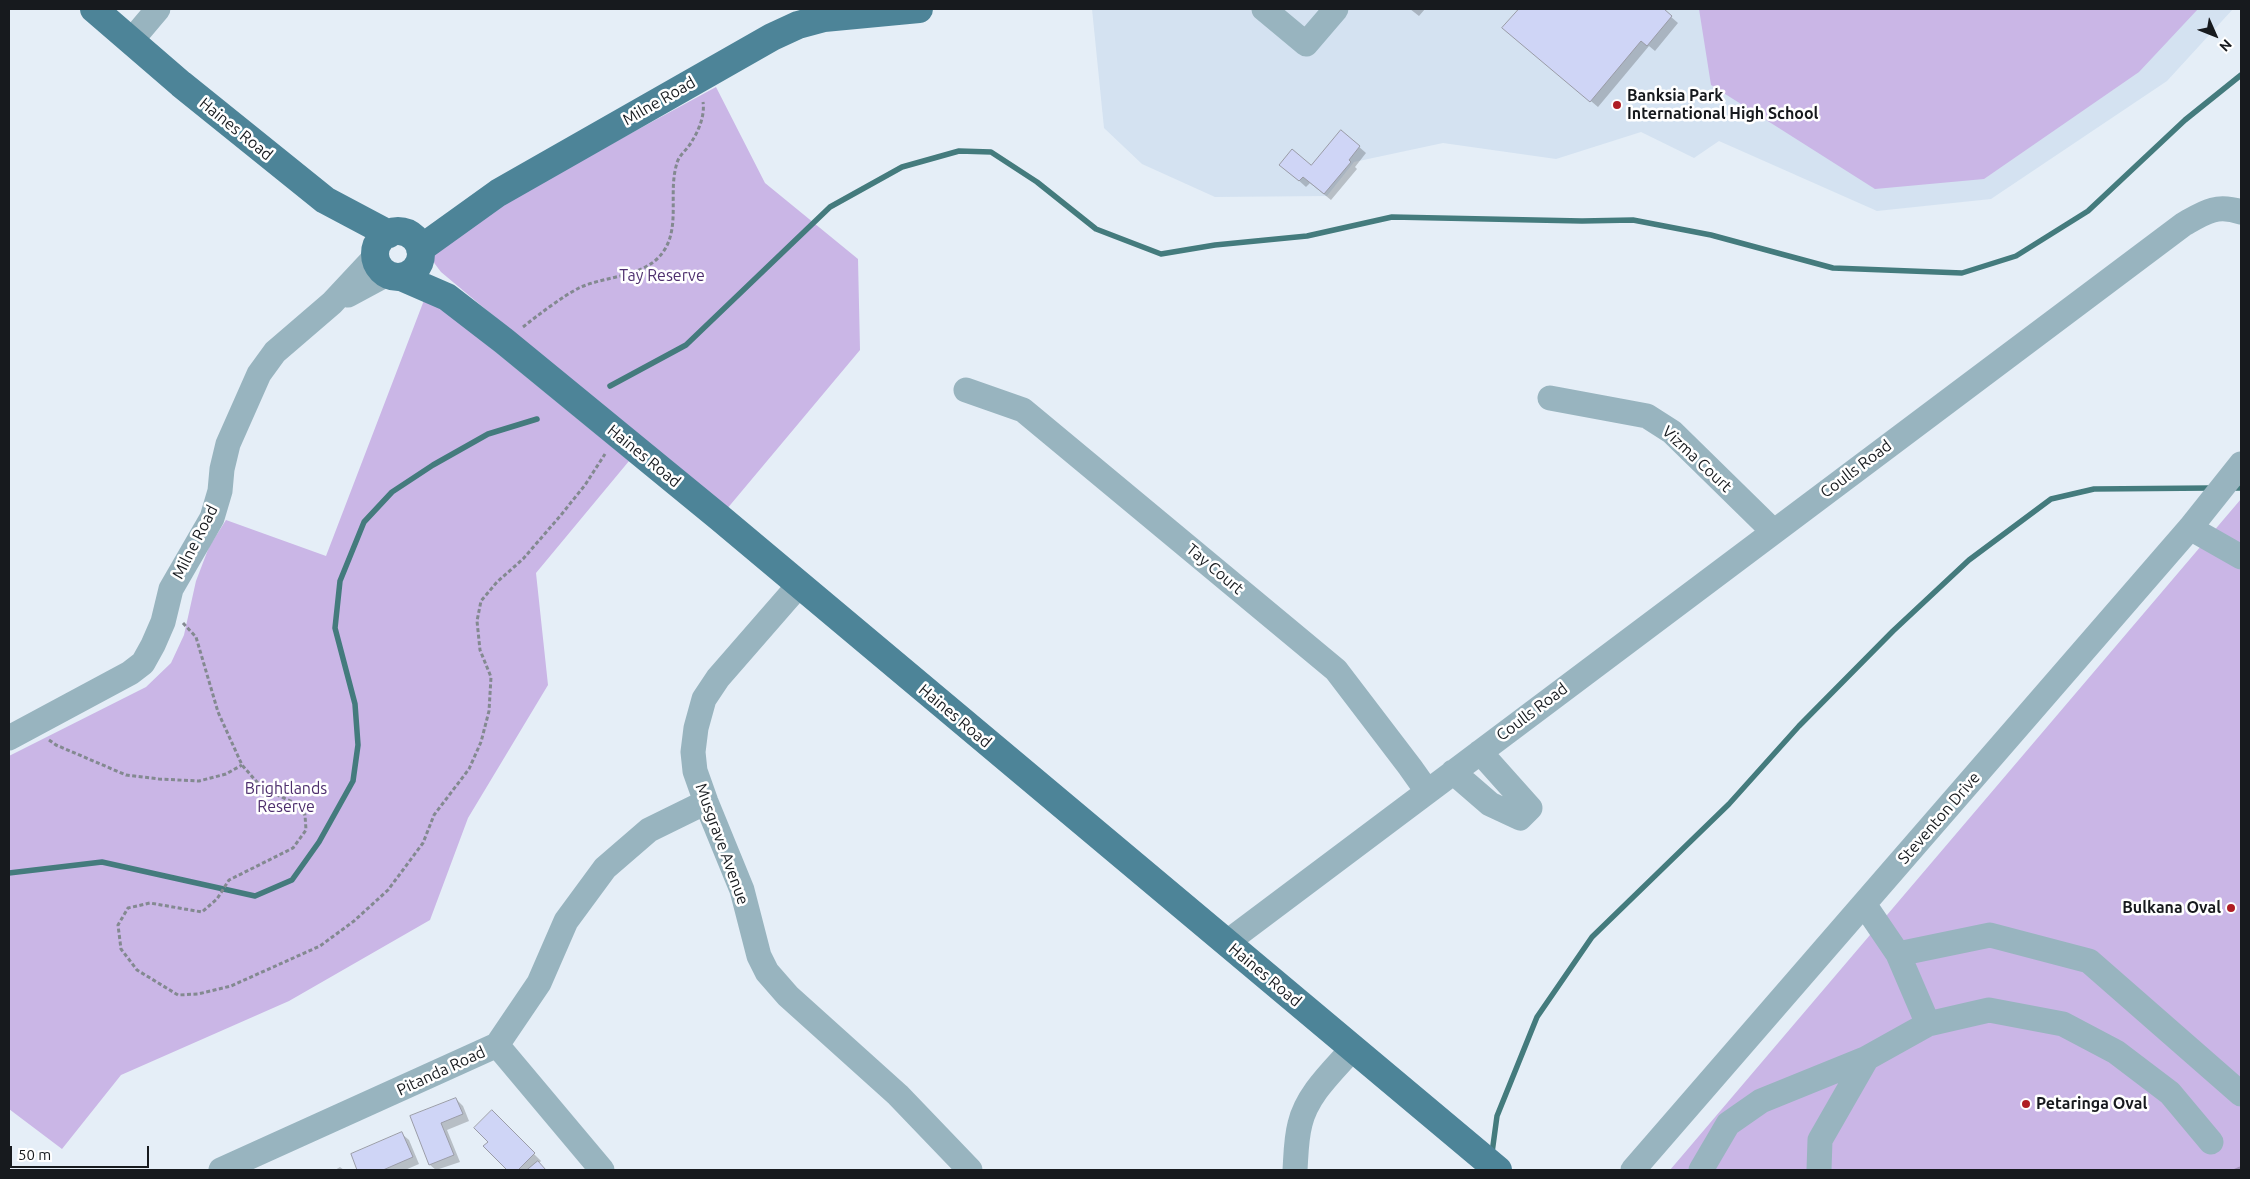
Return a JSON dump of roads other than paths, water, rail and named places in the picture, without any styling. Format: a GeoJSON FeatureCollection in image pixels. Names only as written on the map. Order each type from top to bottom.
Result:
{"type":"FeatureCollection","features":[{"type":"Feature","properties":{"kind":"main road","name":"Haines Road"},"geometry":{"type":"LineString","coordinates":[[94,9],[325,200],[396,254],[619,435],[1489,1163]]}},
{"type":"Feature","properties":{"kind":"main road","name":"Milne Road"},"geometry":{"type":"LineString","coordinates":[[396,254],[772,37],[798,25],[824,18],[914,9]]}},
{"type":"Feature","properties":{"kind":"street"},"geometry":{"type":"LineString","coordinates":[[131,41],[158,9]]}},
{"type":"Feature","properties":{"kind":"street"},"geometry":{"type":"LineString","coordinates":[[1264,9],[1306,44],[1336,9]]}},
{"type":"Feature","properties":{"kind":"street","name":"Coulls Road"},"geometry":{"type":"LineString","coordinates":[[1226,942],[2184,224],[2214,208],[2231,208],[2241,212]]}},
{"type":"Feature","properties":{"kind":"street","name":"Milne Road"},"geometry":{"type":"LineString","coordinates":[[9,738],[130,673],[144,663],[154,644],[165,614],[171,589],[180,570],[196,549],[212,518],[220,491],[228,444],[259,374],[275,352],[332,302],[396,254]]}},
{"type":"Feature","properties":{"kind":"street","name":"Tay Court"},"geometry":{"type":"LineString","coordinates":[[966,390],[1023,410],[1336,670],[1427,791]]}},
{"type":"Feature","properties":{"kind":"street","name":"Vizma Court"},"geometry":{"type":"LineString","coordinates":[[1550,398],[1647,416],[1672,432],[1773,531]]}},
{"type":"Feature","properties":{"kind":"street","name":"Steventon Drive"},"geometry":{"type":"LineString","coordinates":[[1633,1170],[2190,528],[2236,470]]}},
{"type":"Feature","properties":{"kind":"street"},"geometry":{"type":"LineString","coordinates":[[2190,528],[2241,558]]}},
{"type":"Feature","properties":{"kind":"street","name":"Musgrave Avenue"},"geometry":{"type":"LineString","coordinates":[[800,585],[718,678],[704,699],[696,728],[693,752],[695,771],[742,890],[753,938],[767,972],[788,996],[898,1096],[970,1170]]}},
{"type":"Feature","properties":{"kind":"street","name":"Coulls Road"},"geometry":{"type":"LineString","coordinates":[[1452,772],[1490,804],[1520,818],[1530,808],[1480,752]]}},
{"type":"Feature","properties":{"kind":"street","name":"Pitanda Road"},"geometry":{"type":"LineString","coordinates":[[221,1170],[497,1045],[539,983],[566,921],[605,868],[649,830],[706,802]]}},
{"type":"Feature","properties":{"kind":"street"},"geometry":{"type":"LineString","coordinates":[[1864,904],[1898,954],[1928,1024]]}},
{"type":"Feature","properties":{"kind":"street"},"geometry":{"type":"LineString","coordinates":[[1898,954],[1990,934],[2089,961],[2241,1094]]}},
{"type":"Feature","properties":{"kind":"street"},"geometry":{"type":"LineString","coordinates":[[1701,1170],[1728,1124],[1761,1101],[1867,1058],[1928,1024],[1989,1010],[2063,1024],[2116,1052],[2170,1093],[2211,1142]]}},
{"type":"Feature","properties":{"kind":"street"},"geometry":{"type":"LineString","coordinates":[[497,1045],[602,1170]]}},
{"type":"Feature","properties":{"kind":"street"},"geometry":{"type":"LineString","coordinates":[[1295,1170],[1300,1123],[1307,1106],[1314,1093],[1353,1048]]}},
{"type":"Feature","properties":{"kind":"street"},"geometry":{"type":"LineString","coordinates":[[1818,1170],[1820,1140],[1867,1058]]}},
{"type":"Feature","properties":{"kind":"waterway"},"geometry":{"type":"LineString","coordinates":[[610,386],[686,345],[830,207],[902,167],[959,151],[991,152],[1037,182],[1096,229],[1161,254],[1215,245],[1307,236],[1392,217],[1582,221],[1633,220],[1711,235],[1833,268],[1962,273],[2016,256],[2088,211],[2185,120],[2241,75]]}},
{"type":"Feature","properties":{"kind":"waterway"},"geometry":{"type":"LineString","coordinates":[[9,873],[102,862],[255,896],[292,880],[319,842],[353,781],[358,745],[355,704],[335,628],[340,581],[364,522],[392,492],[433,465],[488,434],[537,419]]}},
{"type":"Feature","properties":{"kind":"waterway"},"geometry":{"type":"LineString","coordinates":[[1492,1153],[1497,1116],[1537,1017],[1592,937],[1729,804],[1799,726],[1893,631],[1969,560],[2051,499],[2094,489],[2211,488]]}},
{"type":"Feature","properties":{"kind":"waterway"},"geometry":{"type":"LineString","coordinates":[[2231,488],[2241,488]]}},
{"type":"Feature","properties":{"kind":"place","name":"Banksia Park International High School"},"geometry":{"type":"Point","coordinates":[1617,105]}},
{"type":"Feature","properties":{"kind":"place","name":"Bulkana Oval"},"geometry":{"type":"Point","coordinates":[2231,908]}},
{"type":"Feature","properties":{"kind":"place","name":"Petaringa Oval"},"geometry":{"type":"Point","coordinates":[2026,1104]}},
{"type":"Feature","properties":{"kind":"park label","name":"Tay Reserve"},"geometry":{"type":"Point","coordinates":[662,276]}},
{"type":"Feature","properties":{"kind":"park label","name":"Brightlands Reserve"},"geometry":{"type":"Point","coordinates":[286,798]}}]}
